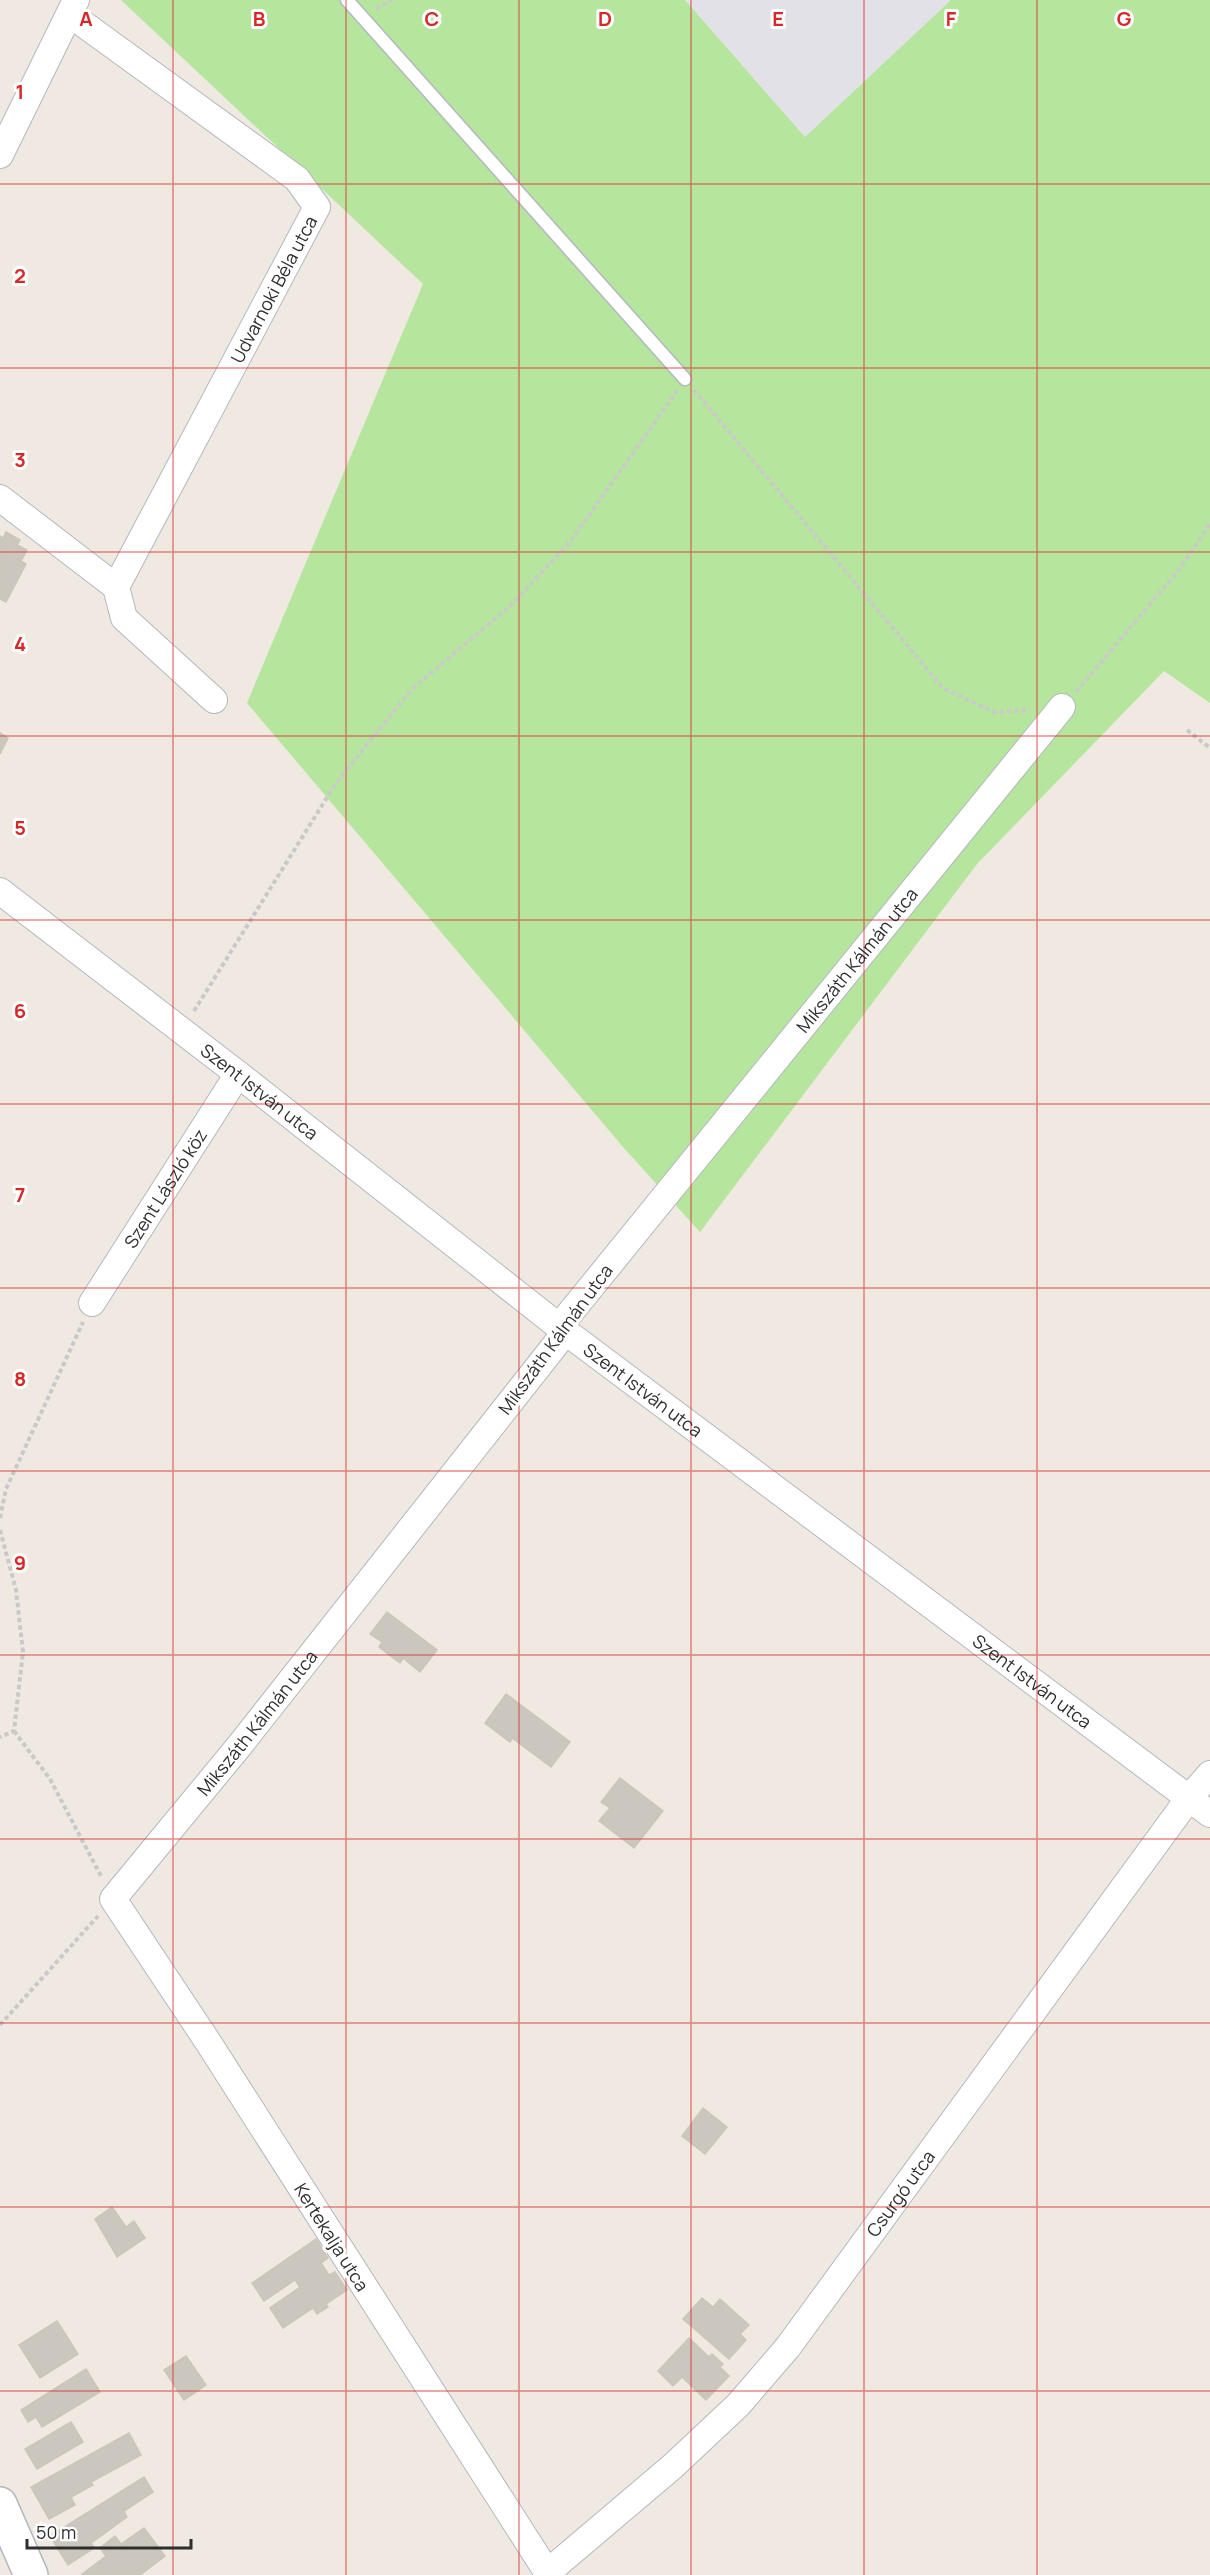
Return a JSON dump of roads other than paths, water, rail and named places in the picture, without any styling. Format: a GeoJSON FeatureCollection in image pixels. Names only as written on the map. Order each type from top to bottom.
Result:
{"type":"FeatureCollection","features":[{"type":"Feature","properties":{"kind":"main road"},"geometry":{"type":"LineString","coordinates":[[0,2504],[32,2575]]}},
{"type":"Feature","properties":{"kind":"street"},"geometry":{"type":"LineString","coordinates":[[0,155],[74,7]]}},
{"type":"Feature","properties":{"kind":"street","name":"Udvarnoki Béla utca"},"geometry":{"type":"LineString","coordinates":[[74,7],[297,179],[317,207],[116,587]]}},
{"type":"Feature","properties":{"kind":"street"},"geometry":{"type":"LineString","coordinates":[[0,498],[116,587],[124,618],[214,700]]}},
{"type":"Feature","properties":{"kind":"street","name":"Mikszáth Kálmán utca"},"geometry":{"type":"LineString","coordinates":[[113,1899],[240,1745],[560,1339],[566,1318],[1062,707]]}},
{"type":"Feature","properties":{"kind":"street","name":"Szent István utca"},"geometry":{"type":"LineString","coordinates":[[0,891],[238,1074],[562,1329],[1210,1814]]}},
{"type":"Feature","properties":{"kind":"street","name":"Szent László köz"},"geometry":{"type":"LineString","coordinates":[[92,1303],[238,1074]]}},
{"type":"Feature","properties":{"kind":"street","name":"Csurgó utca"},"geometry":{"type":"LineString","coordinates":[[549,2574],[722,2420],[788,2347],[1189,1798],[1210,1774]]}},
{"type":"Feature","properties":{"kind":"street","name":"Kertekalja utca"},"geometry":{"type":"LineString","coordinates":[[113,1899],[208,2042],[549,2574]]}},
{"type":"Feature","properties":{"kind":"lane"},"geometry":{"type":"LineString","coordinates":[[347,0],[685,379]]}}]}
